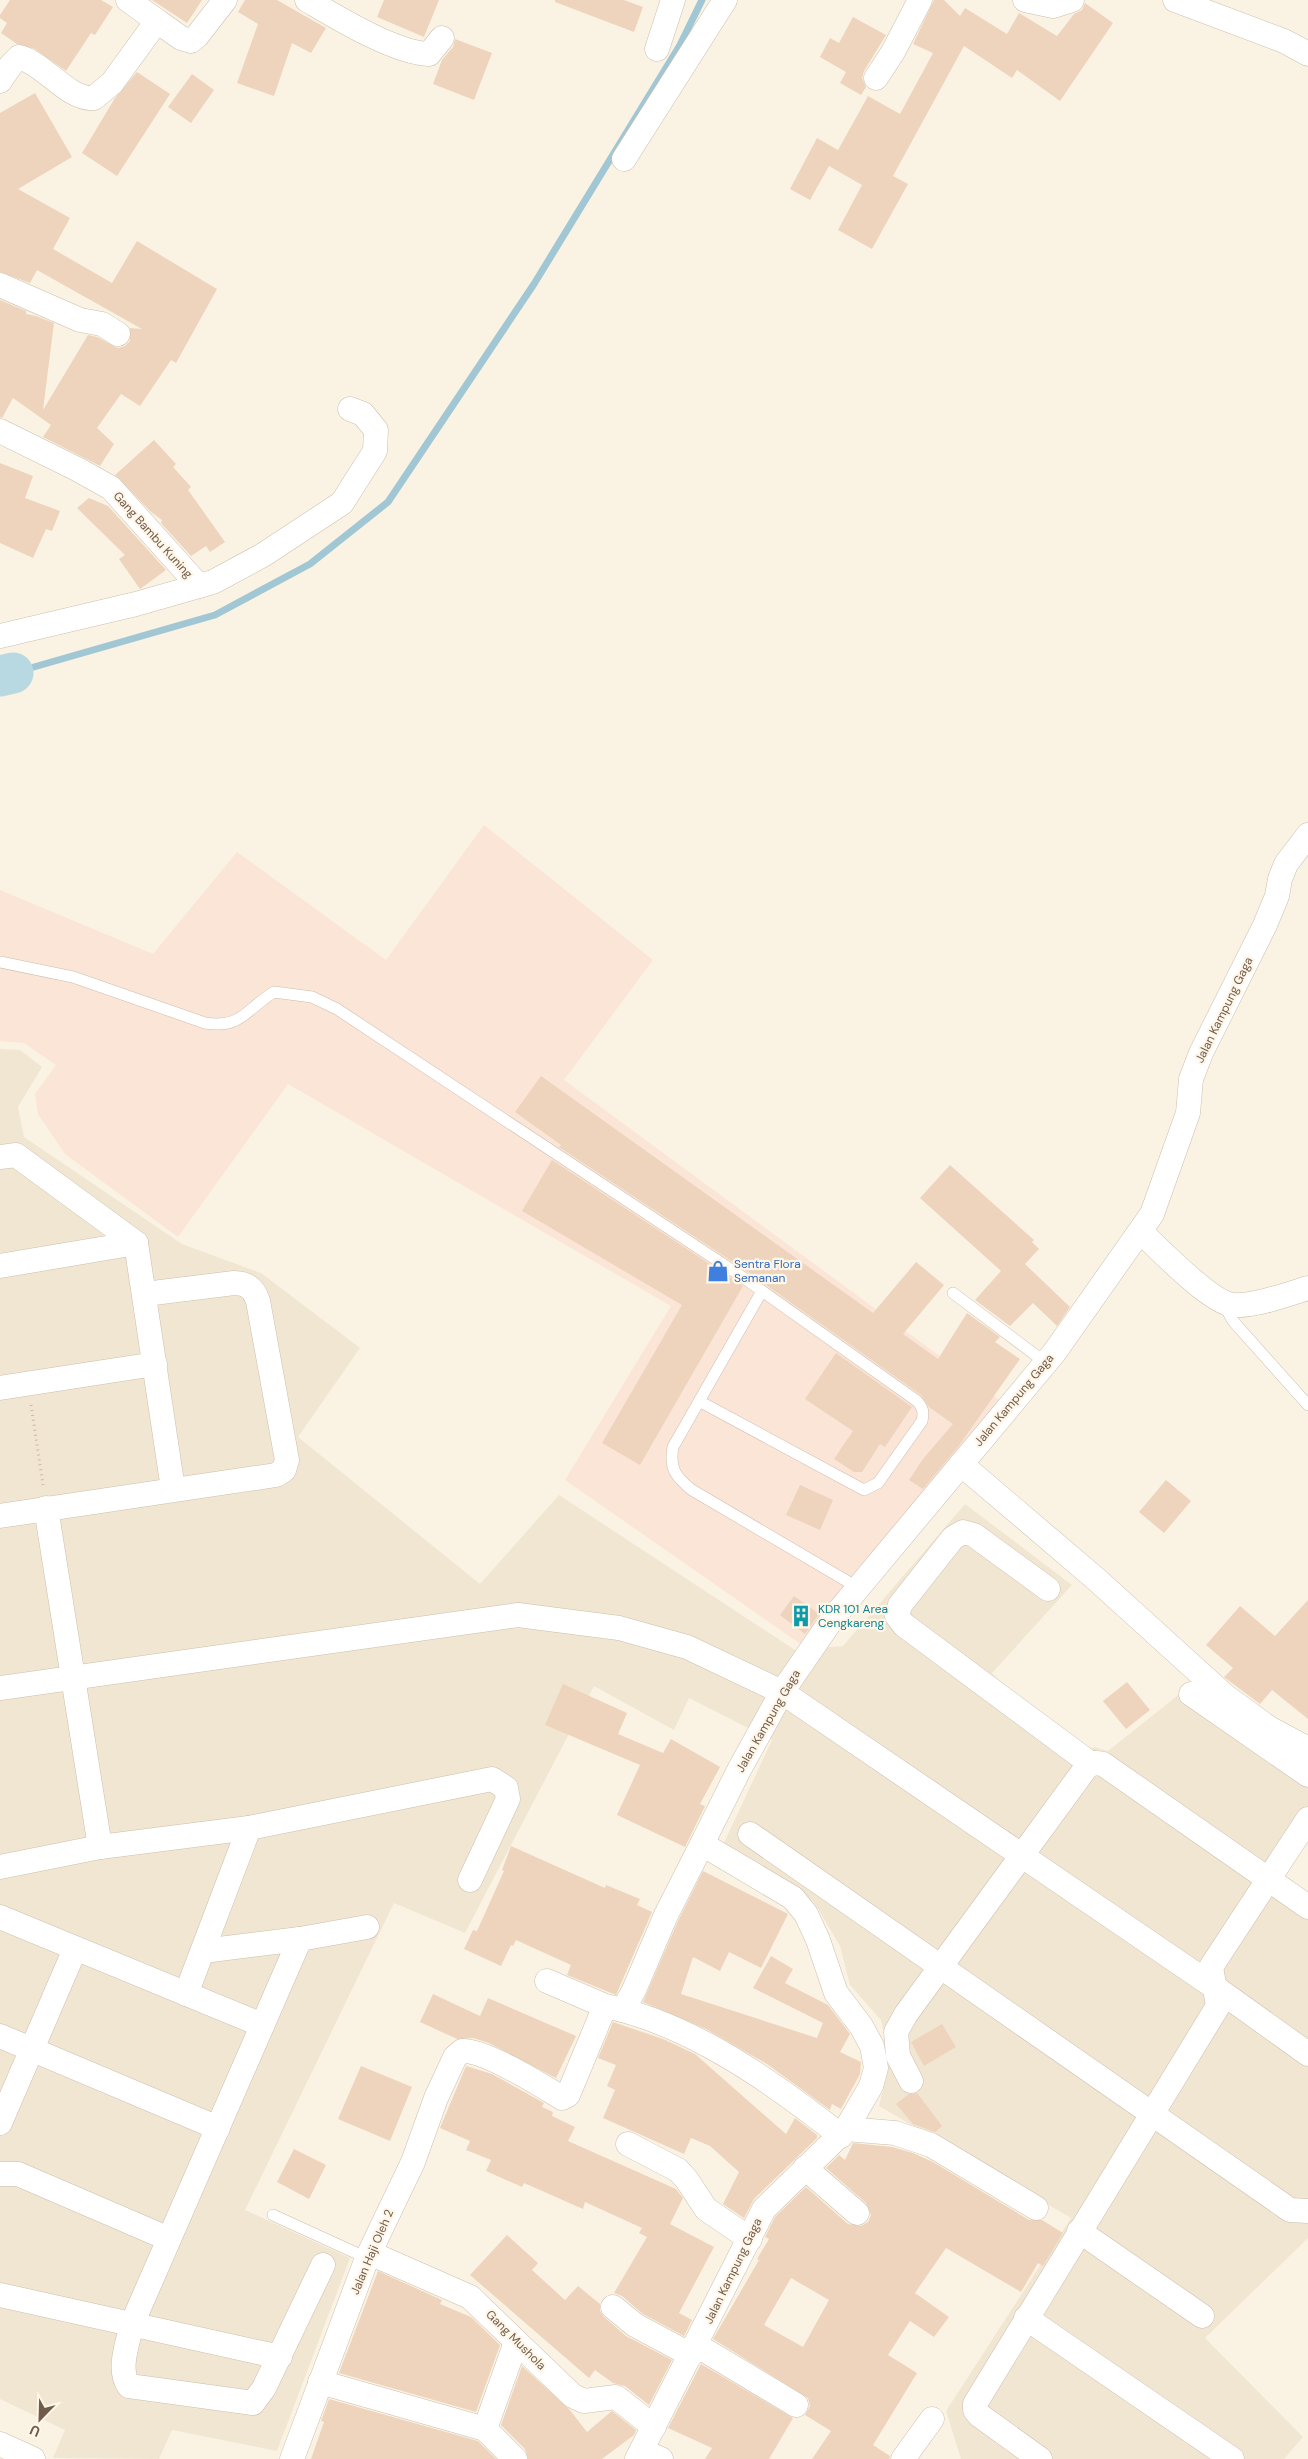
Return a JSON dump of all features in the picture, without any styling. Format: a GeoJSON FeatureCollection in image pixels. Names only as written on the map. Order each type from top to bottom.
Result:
{"type":"FeatureCollection","features":[{"type":"Feature","properties":{"kind":"street"},"geometry":{"type":"LineString","coordinates":[[128,0],[181,38],[191,41],[225,0]]}},
{"type":"Feature","properties":{"kind":"street"},"geometry":{"type":"LineString","coordinates":[[307,0],[362,30],[410,52],[429,54],[442,38]]}},
{"type":"Feature","properties":{"kind":"street"},"geometry":{"type":"LineString","coordinates":[[656,49],[673,0]]}},
{"type":"Feature","properties":{"kind":"street"},"geometry":{"type":"LineString","coordinates":[[624,158],[725,0]]}},
{"type":"Feature","properties":{"kind":"street"},"geometry":{"type":"LineString","coordinates":[[876,78],[893,52],[920,0]]}},
{"type":"Feature","properties":{"kind":"street"},"geometry":{"type":"LineString","coordinates":[[1025,0],[1054,6],[1072,0]]}},
{"type":"Feature","properties":{"kind":"street"},"geometry":{"type":"LineString","coordinates":[[1175,0],[1284,41],[1308,54]]}},
{"type":"Feature","properties":{"kind":"street"},"geometry":{"type":"LineString","coordinates":[[0,81],[10,65],[19,58],[30,62],[80,96],[94,98],[112,83],[157,22]]}},
{"type":"Feature","properties":{"kind":"street"},"geometry":{"type":"LineString","coordinates":[[0,285],[70,316],[102,324],[118,334]]}},
{"type":"Feature","properties":{"kind":"street"},"geometry":{"type":"LineString","coordinates":[[0,636],[213,582],[263,555],[342,503],[375,451],[376,430],[363,414],[350,409]]}},
{"type":"Feature","properties":{"kind":"street","name":"Gang Bambu Kuning"},"geometry":{"type":"LineString","coordinates":[[0,431],[111,488],[199,586]]}},
{"type":"Feature","properties":{"kind":"street","name":"Jalan Kampung Gaga"},"geometry":{"type":"LineString","coordinates":[[647,2456],[654,2427],[764,2209],[844,2132],[871,2086],[876,2068],[875,2054],[861,2026],[836,1993],[818,1940],[806,1914],[793,1898],[702,1844],[739,1770],[782,1692],[832,1618],[1046,1363],[1152,1214],[1188,1113],[1191,1079],[1201,1053],[1265,925],[1277,896],[1280,879],[1286,864],[1308,835]]}},
{"type":"Feature","properties":{"kind":"street"},"geometry":{"type":"LineString","coordinates":[[0,1157],[16,1154],[136,1244],[173,1488]]}},
{"type":"Feature","properties":{"kind":"street"},"geometry":{"type":"LineString","coordinates":[[1141,1232],[1194,1281],[1223,1303],[1244,1305],[1308,1288]]}},
{"type":"Feature","properties":{"kind":"street"},"geometry":{"type":"LineString","coordinates":[[0,1266],[136,1244]]}},
{"type":"Feature","properties":{"kind":"street"},"geometry":{"type":"LineString","coordinates":[[0,1516],[173,1488],[276,1475],[284,1470],[287,1460],[258,1301],[253,1290],[247,1285],[234,1282],[145,1294]]}},
{"type":"Feature","properties":{"kind":"street"},"geometry":{"type":"LineString","coordinates":[[0,1388],[155,1364]]}},
{"type":"Feature","properties":{"kind":"street"},"geometry":{"type":"LineString","coordinates":[[961,1464],[1096,1579],[1225,1696],[1269,1728],[1308,1749]]}},
{"type":"Feature","properties":{"kind":"street"},"geometry":{"type":"LineString","coordinates":[[46,1508],[75,1676],[100,1847]]}},
{"type":"Feature","properties":{"kind":"street"},"geometry":{"type":"LineString","coordinates":[[1048,1589],[974,1536],[963,1532],[953,1538],[900,1604],[897,1616],[904,1625],[1092,1764],[1103,1764],[1308,1907]]}},
{"type":"Feature","properties":{"kind":"street"},"geometry":{"type":"LineString","coordinates":[[0,1688],[518,1615],[619,1628],[687,1647],[782,1692],[1213,1986],[1308,2054]]}},
{"type":"Feature","properties":{"kind":"street"},"geometry":{"type":"LineString","coordinates":[[1190,1694],[1308,1775]]}},
{"type":"Feature","properties":{"kind":"street"},"geometry":{"type":"LineString","coordinates":[[910,2081],[898,2056],[896,2032],[906,2014],[1083,1771],[1092,1764]]}},
{"type":"Feature","properties":{"kind":"street"},"geometry":{"type":"LineString","coordinates":[[0,1866],[100,1847],[249,1828],[492,1779],[506,1788],[508,1799],[470,1880]]}},
{"type":"Feature","properties":{"kind":"street"},"geometry":{"type":"LineString","coordinates":[[1040,2459],[975,2410],[975,2404],[1218,2006],[1211,1968],[1308,1819]]}},
{"type":"Feature","properties":{"kind":"street"},"geometry":{"type":"LineString","coordinates":[[186,1994],[249,1828]]}},
{"type":"Feature","properties":{"kind":"street"},"geometry":{"type":"LineString","coordinates":[[750,1834],[1290,2210],[1308,2211]]}},
{"type":"Feature","properties":{"kind":"street"},"geometry":{"type":"LineString","coordinates":[[614,2008],[634,1990],[666,1915],[702,1844]]}},
{"type":"Feature","properties":{"kind":"street"},"geometry":{"type":"LineString","coordinates":[[0,1916],[75,1949],[262,2025]]}},
{"type":"Feature","properties":{"kind":"street"},"geometry":{"type":"LineString","coordinates":[[203,1952],[300,1939],[367,1927]]}},
{"type":"Feature","properties":{"kind":"street"},"geometry":{"type":"LineString","coordinates":[[300,1939],[132,2324],[124,2369],[125,2381],[129,2386],[253,2403],[264,2388],[280,2357],[323,2265]]}},
{"type":"Feature","properties":{"kind":"street"},"geometry":{"type":"LineString","coordinates":[[0,2123],[75,1949]]}},
{"type":"Feature","properties":{"kind":"street"},"geometry":{"type":"LineString","coordinates":[[547,1981],[697,2040],[844,2132],[895,2133],[931,2145],[1036,2208]]}},
{"type":"Feature","properties":{"kind":"street","name":"Jalan Haji Oleh 2"},"geometry":{"type":"LineString","coordinates":[[292,2459],[369,2256],[413,2162],[455,2056],[462,2051],[476,2052],[536,2082],[562,2098],[568,2095],[614,2008]]}},
{"type":"Feature","properties":{"kind":"street"},"geometry":{"type":"LineString","coordinates":[[0,2036],[218,2128]]}},
{"type":"Feature","properties":{"kind":"street"},"geometry":{"type":"LineString","coordinates":[[628,2144],[678,2170],[706,2209],[750,2239]]}},
{"type":"Feature","properties":{"kind":"street"},"geometry":{"type":"LineString","coordinates":[[805,2168],[857,2213]]}},
{"type":"Feature","properties":{"kind":"street"},"geometry":{"type":"LineString","coordinates":[[6,2169],[169,2238]]}},
{"type":"Feature","properties":{"kind":"street"},"geometry":{"type":"LineString","coordinates":[[1080,2230],[1202,2316]]}},
{"type":"Feature","properties":{"kind":"street","name":"Gang Mushola"},"geometry":{"type":"LineString","coordinates":[[369,2256],[470,2297],[578,2399],[584,2401],[616,2397],[654,2427]]}},
{"type":"Feature","properties":{"kind":"street"},"geometry":{"type":"LineString","coordinates":[[0,2295],[280,2357]]}},
{"type":"Feature","properties":{"kind":"street"},"geometry":{"type":"LineString","coordinates":[[613,2307],[635,2325],[693,2350],[796,2405]]}},
{"type":"Feature","properties":{"kind":"street"},"geometry":{"type":"LineString","coordinates":[[1026,2318],[1232,2459]]}},
{"type":"Feature","properties":{"kind":"street"},"geometry":{"type":"LineString","coordinates":[[485,2429],[516,2342]]}},
{"type":"Feature","properties":{"kind":"street"},"geometry":{"type":"LineString","coordinates":[[320,2382],[485,2429],[515,2459]]}},
{"type":"Feature","properties":{"kind":"street"},"geometry":{"type":"LineString","coordinates":[[902,2459],[932,2419]]}},
{"type":"Feature","properties":{"kind":"street"},"geometry":{"type":"LineString","coordinates":[[0,2444],[33,2459]]}},
{"type":"Feature","properties":{"kind":"lane"},"geometry":{"type":"LineString","coordinates":[[0,962],[73,977],[204,1022],[222,1025],[235,1022],[274,992],[312,997],[337,1009],[762,1291],[917,1401],[922,1407],[924,1414],[922,1421],[878,1483],[864,1490],[700,1402]]}},
{"type":"Feature","properties":{"kind":"lane"},"geometry":{"type":"LineString","coordinates":[[762,1291],[673,1447],[671,1462],[678,1478],[692,1490],[857,1587]]}},
{"type":"Feature","properties":{"kind":"lane"},"geometry":{"type":"LineString","coordinates":[[953,1293],[1046,1363]]}},
{"type":"Feature","properties":{"kind":"lane"},"geometry":{"type":"LineString","coordinates":[[1223,1303],[1233,1321],[1308,1405]]}},
{"type":"Feature","properties":{"kind":"lane"},"geometry":{"type":"LineString","coordinates":[[273,2215],[369,2256]]}},
{"type":"Feature","properties":{"kind":"path"},"geometry":{"type":"LineString","coordinates":[[28,1384],[46,1508]]}},
{"type":"Feature","properties":{"kind":"shaded area","name":"Sentra Flora Semanan"},"geometry":{"type":"Polygon","coordinates":[[[484,825],[653,960],[564,1080],[1005,1404],[803,1649],[799,1643],[565,1480],[671,1306],[288,1084],[178,1237],[65,1154],[38,1114],[35,1094],[56,1065],[24,1043],[0,1041],[0,890],[153,954],[237,852],[386,960],[484,825]]]}},
{"type":"Feature","properties":{"kind":"shaded area"},"geometry":{"type":"Polygon","coordinates":[[[0,1049],[20,1050],[42,1067],[18,1107],[24,1137],[182,1244],[261,1273],[360,1348],[298,1437],[480,1584],[559,1495],[795,1650],[843,1646],[965,1504],[1072,1585],[992,1673],[1076,1759],[1094,1747],[1108,1751],[1197,1680],[1308,1755],[1308,1840],[1282,1873],[1308,1892],[1308,2238],[1205,2338],[1303,2437],[1284,2459],[961,2459],[946,2411],[1071,2218],[879,2106],[890,2060],[881,2020],[850,1985],[840,1946],[814,1902],[723,1845],[772,1740],[689,1698],[674,1730],[594,1686],[465,1933],[394,1903],[245,2210],[350,2258],[277,2451],[172,2430],[159,2459],[53,2458],[65,2430],[0,2399],[0,1049]]]}},
{"type":"Feature","properties":{"kind":"building"},"geometry":{"type":"Polygon","coordinates":[[[10,0],[101,0],[113,7],[95,35],[91,33],[66,71],[35,49],[17,44],[1,33],[7,23],[0,18],[0,15],[10,0]]]}},
{"type":"Feature","properties":{"kind":"building"},"geometry":{"type":"Polygon","coordinates":[[[152,0],[202,0],[187,23],[152,0]]]}},
{"type":"Feature","properties":{"kind":"building"},"geometry":{"type":"Polygon","coordinates":[[[245,0],[277,0],[326,28],[311,53],[292,43],[274,96],[237,83],[258,24],[238,12],[245,0]]]}},
{"type":"Feature","properties":{"kind":"building"},"geometry":{"type":"Polygon","coordinates":[[[384,0],[439,0],[424,37],[377,17],[384,0]]]}},
{"type":"Feature","properties":{"kind":"building"},"geometry":{"type":"Polygon","coordinates":[[[555,0],[624,0],[643,7],[634,32],[555,2],[555,0]]]}},
{"type":"Feature","properties":{"kind":"building"},"geometry":{"type":"Polygon","coordinates":[[[934,0],[944,0],[960,16],[965,8],[1007,34],[1019,13],[1057,36],[1074,14],[1082,10],[1085,3],[1113,23],[1060,101],[1017,70],[1012,78],[964,46],[893,176],[908,184],[872,249],[838,230],[862,185],[829,166],[810,200],[790,189],[817,138],[838,150],[868,96],[900,114],[933,53],[913,44],[934,0]]]}},
{"type":"Feature","properties":{"kind":"building"},"geometry":{"type":"Polygon","coordinates":[[[853,17],[886,35],[864,71],[862,78],[866,87],[861,95],[840,83],[846,72],[820,57],[830,38],[839,43],[853,17]]]}},
{"type":"Feature","properties":{"kind":"building"},"geometry":{"type":"Polygon","coordinates":[[[455,39],[492,53],[474,100],[433,84],[442,60],[453,47],[455,39]]]}},
{"type":"Feature","properties":{"kind":"building"},"geometry":{"type":"Polygon","coordinates":[[[137,72],[170,94],[117,176],[82,153],[115,98],[137,72]]]}},
{"type":"Feature","properties":{"kind":"building"},"geometry":{"type":"Polygon","coordinates":[[[192,74],[214,90],[191,123],[168,107],[192,74]]]}},
{"type":"Feature","properties":{"kind":"building"},"geometry":{"type":"Polygon","coordinates":[[[35,93],[72,157],[18,189],[70,218],[53,249],[112,283],[137,241],[217,289],[176,363],[171,360],[140,406],[121,394],[97,428],[114,444],[100,466],[43,437],[51,425],[13,398],[2,418],[0,417],[0,300],[26,311],[26,314],[54,323],[43,410],[88,335],[97,337],[118,348],[125,346],[130,341],[130,328],[142,329],[37,270],[30,283],[0,272],[0,113],[35,93]]]}},
{"type":"Feature","properties":{"kind":"building"},"geometry":{"type":"Polygon","coordinates":[[[154,440],[176,464],[173,467],[191,487],[188,490],[225,542],[210,552],[206,546],[191,556],[161,523],[162,520],[151,512],[115,475],[154,440]]]}},
{"type":"Feature","properties":{"kind":"building"},"geometry":{"type":"Polygon","coordinates":[[[0,463],[33,476],[25,498],[60,511],[52,531],[46,529],[33,558],[0,543],[0,463]]]}},
{"type":"Feature","properties":{"kind":"building"},"geometry":{"type":"Polygon","coordinates":[[[89,498],[108,506],[166,570],[140,589],[119,559],[125,555],[77,508],[89,498]]]}},
{"type":"Feature","properties":{"kind":"building"},"geometry":{"type":"Polygon","coordinates":[[[541,1076],[873,1313],[916,1262],[944,1285],[903,1334],[938,1359],[967,1313],[1000,1337],[995,1342],[1020,1359],[958,1447],[923,1489],[909,1480],[923,1459],[953,1424],[929,1407],[921,1395],[748,1272],[559,1147],[561,1145],[515,1112],[541,1076]]]}},
{"type":"Feature","properties":{"kind":"building"},"geometry":{"type":"Polygon","coordinates":[[[552,1160],[743,1286],[640,1465],[602,1443],[682,1305],[522,1211],[552,1160]]]}},
{"type":"Feature","properties":{"kind":"building"},"geometry":{"type":"Polygon","coordinates":[[[950,1165],[1034,1240],[1032,1242],[1039,1249],[1025,1264],[1070,1307],[1057,1326],[1033,1303],[1010,1326],[975,1300],[1001,1271],[920,1198],[950,1165]]]}},
{"type":"Feature","properties":{"kind":"building"},"geometry":{"type":"Polygon","coordinates":[[[836,1353],[912,1407],[885,1447],[880,1444],[862,1472],[854,1472],[834,1459],[853,1431],[805,1399],[836,1353]]]}},
{"type":"Feature","properties":{"kind":"building"},"geometry":{"type":"Polygon","coordinates":[[[1166,1480],[1191,1501],[1164,1533],[1139,1512],[1166,1480]]]}},
{"type":"Feature","properties":{"kind":"building"},"geometry":{"type":"Polygon","coordinates":[[[800,1485],[833,1500],[820,1530],[786,1515],[800,1485]]]}},
{"type":"Feature","properties":{"kind":"building","name":"KDR 101 Area Cengkareng"},"geometry":{"type":"Polygon","coordinates":[[[794,1596],[819,1614],[805,1634],[780,1615],[794,1596]]]}},
{"type":"Feature","properties":{"kind":"building"},"geometry":{"type":"Polygon","coordinates":[[[1308,1600],[1308,1719],[1272,1690],[1260,1704],[1224,1677],[1233,1668],[1206,1645],[1240,1606],[1275,1636],[1308,1600]]]}},
{"type":"Feature","properties":{"kind":"building"},"geometry":{"type":"Polygon","coordinates":[[[1127,1682],[1150,1710],[1126,1729],[1103,1701],[1127,1682]]]}},
{"type":"Feature","properties":{"kind":"building"},"geometry":{"type":"Polygon","coordinates":[[[563,1684],[627,1713],[618,1734],[663,1753],[671,1739],[720,1767],[700,1804],[705,1806],[685,1847],[617,1815],[640,1765],[545,1725],[563,1684]]]}},
{"type":"Feature","properties":{"kind":"building"},"geometry":{"type":"Polygon","coordinates":[[[511,1846],[605,1888],[606,1885],[640,1899],[637,1905],[652,1912],[616,1995],[567,1975],[571,1965],[516,1940],[513,1946],[511,1945],[501,1966],[464,1949],[473,1930],[477,1931],[504,1871],[502,1870],[511,1846]]]}},
{"type":"Feature","properties":{"kind":"building"},"geometry":{"type":"Polygon","coordinates":[[[703,1871],[788,1914],[761,1968],[729,1952],[720,1971],[693,1957],[681,1994],[817,2038],[823,2023],[753,1988],[771,1956],[793,1969],[785,1983],[828,2005],[850,2034],[840,2052],[861,2062],[860,2074],[841,2109],[832,2104],[830,2110],[767,2064],[706,2029],[643,2002],[678,1921],[703,1871]]]}},
{"type":"Feature","properties":{"kind":"building"},"geometry":{"type":"Polygon","coordinates":[[[433,1994],[480,2016],[488,1998],[576,2036],[556,2078],[489,2043],[473,2038],[457,2039],[420,2022],[433,1994]]]}},
{"type":"Feature","properties":{"kind":"building"},"geometry":{"type":"Polygon","coordinates":[[[613,2022],[663,2039],[695,2054],[786,2134],[795,2118],[817,2135],[817,2138],[754,2199],[744,2218],[723,2204],[739,2172],[710,2146],[691,2138],[684,2154],[603,2118],[615,2090],[607,2086],[616,2065],[598,2058],[613,2022]]]}},
{"type":"Feature","properties":{"kind":"building"},"geometry":{"type":"Polygon","coordinates":[[[942,2024],[956,2047],[924,2066],[911,2042],[942,2024]]]}},
{"type":"Feature","properties":{"kind":"building"},"geometry":{"type":"Polygon","coordinates":[[[361,2066],[412,2087],[390,2141],[338,2119],[361,2066]]]}},
{"type":"Feature","properties":{"kind":"building"},"geometry":{"type":"Polygon","coordinates":[[[466,2066],[492,2074],[544,2103],[542,2107],[553,2112],[552,2116],[575,2127],[568,2141],[676,2189],[683,2198],[670,2224],[714,2247],[679,2313],[692,2320],[684,2336],[643,2314],[622,2296],[614,2293],[647,2237],[639,2233],[642,2228],[585,2202],[583,2209],[524,2183],[522,2187],[486,2171],[491,2160],[466,2150],[470,2141],[440,2128],[466,2066]]]}},
{"type":"Feature","properties":{"kind":"building"},"geometry":{"type":"Polygon","coordinates":[[[917,2093],[942,2126],[935,2132],[913,2124],[896,2104],[909,2094],[917,2093]]]}},
{"type":"Feature","properties":{"kind":"building"},"geometry":{"type":"Polygon","coordinates":[[[853,2143],[892,2147],[913,2153],[933,2162],[1029,2220],[1042,2220],[1063,2233],[1043,2266],[1038,2263],[1021,2292],[946,2248],[915,2293],[949,2317],[934,2337],[910,2321],[888,2355],[917,2373],[873,2445],[890,2456],[889,2459],[812,2459],[831,2431],[805,2415],[810,2406],[808,2398],[713,2339],[759,2260],[757,2259],[769,2239],[765,2237],[775,2217],[806,2187],[848,2224],[861,2226],[868,2222],[871,2215],[866,2203],[826,2168],[839,2155],[845,2160],[853,2143]],[[791,2278],[764,2325],[803,2347],[829,2300],[791,2278]]]}},
{"type":"Feature","properties":{"kind":"building"},"geometry":{"type":"Polygon","coordinates":[[[294,2149],[326,2165],[309,2199],[277,2182],[294,2149]]]}},
{"type":"Feature","properties":{"kind":"building"},"geometry":{"type":"Polygon","coordinates":[[[507,2235],[538,2263],[532,2270],[565,2300],[578,2286],[600,2304],[600,2311],[604,2317],[626,2336],[672,2360],[649,2405],[625,2386],[613,2383],[595,2370],[589,2378],[470,2275],[507,2235]]]}},
{"type":"Feature","properties":{"kind":"building"},"geometry":{"type":"Polygon","coordinates":[[[378,2271],[442,2300],[440,2304],[471,2317],[500,2345],[476,2412],[339,2373],[378,2271]]]}},
{"type":"Feature","properties":{"kind":"building"},"geometry":{"type":"Polygon","coordinates":[[[701,2364],[793,2418],[769,2459],[705,2459],[712,2448],[668,2428],[701,2364]]]}},
{"type":"Feature","properties":{"kind":"building"},"geometry":{"type":"Polygon","coordinates":[[[522,2366],[569,2409],[587,2432],[612,2411],[636,2430],[634,2435],[602,2459],[528,2459],[525,2449],[501,2425],[522,2366]]]}},
{"type":"Feature","properties":{"kind":"building"},"geometry":{"type":"Polygon","coordinates":[[[329,2399],[478,2441],[496,2459],[311,2459],[324,2422],[321,2421],[329,2399]]]}},
{"type":"Feature","properties":{"kind":"waterway"},"geometry":{"type":"LineString","coordinates":[[13,673],[215,615],[310,564],[388,502],[534,284],[680,45],[702,0]]}},
{"type":"Feature","properties":{"kind":"waterway"},"geometry":{"type":"LineString","coordinates":[[0,676],[13,673]]}},
{"type":"Feature","properties":{"kind":"place","name":"Sentra Flora Semanan"},"geometry":{"type":"Point","coordinates":[718,1271]}},
{"type":"Feature","properties":{"kind":"place","name":"KDR 101 Area Cengkareng"},"geometry":{"type":"Point","coordinates":[801,1616]}}]}
